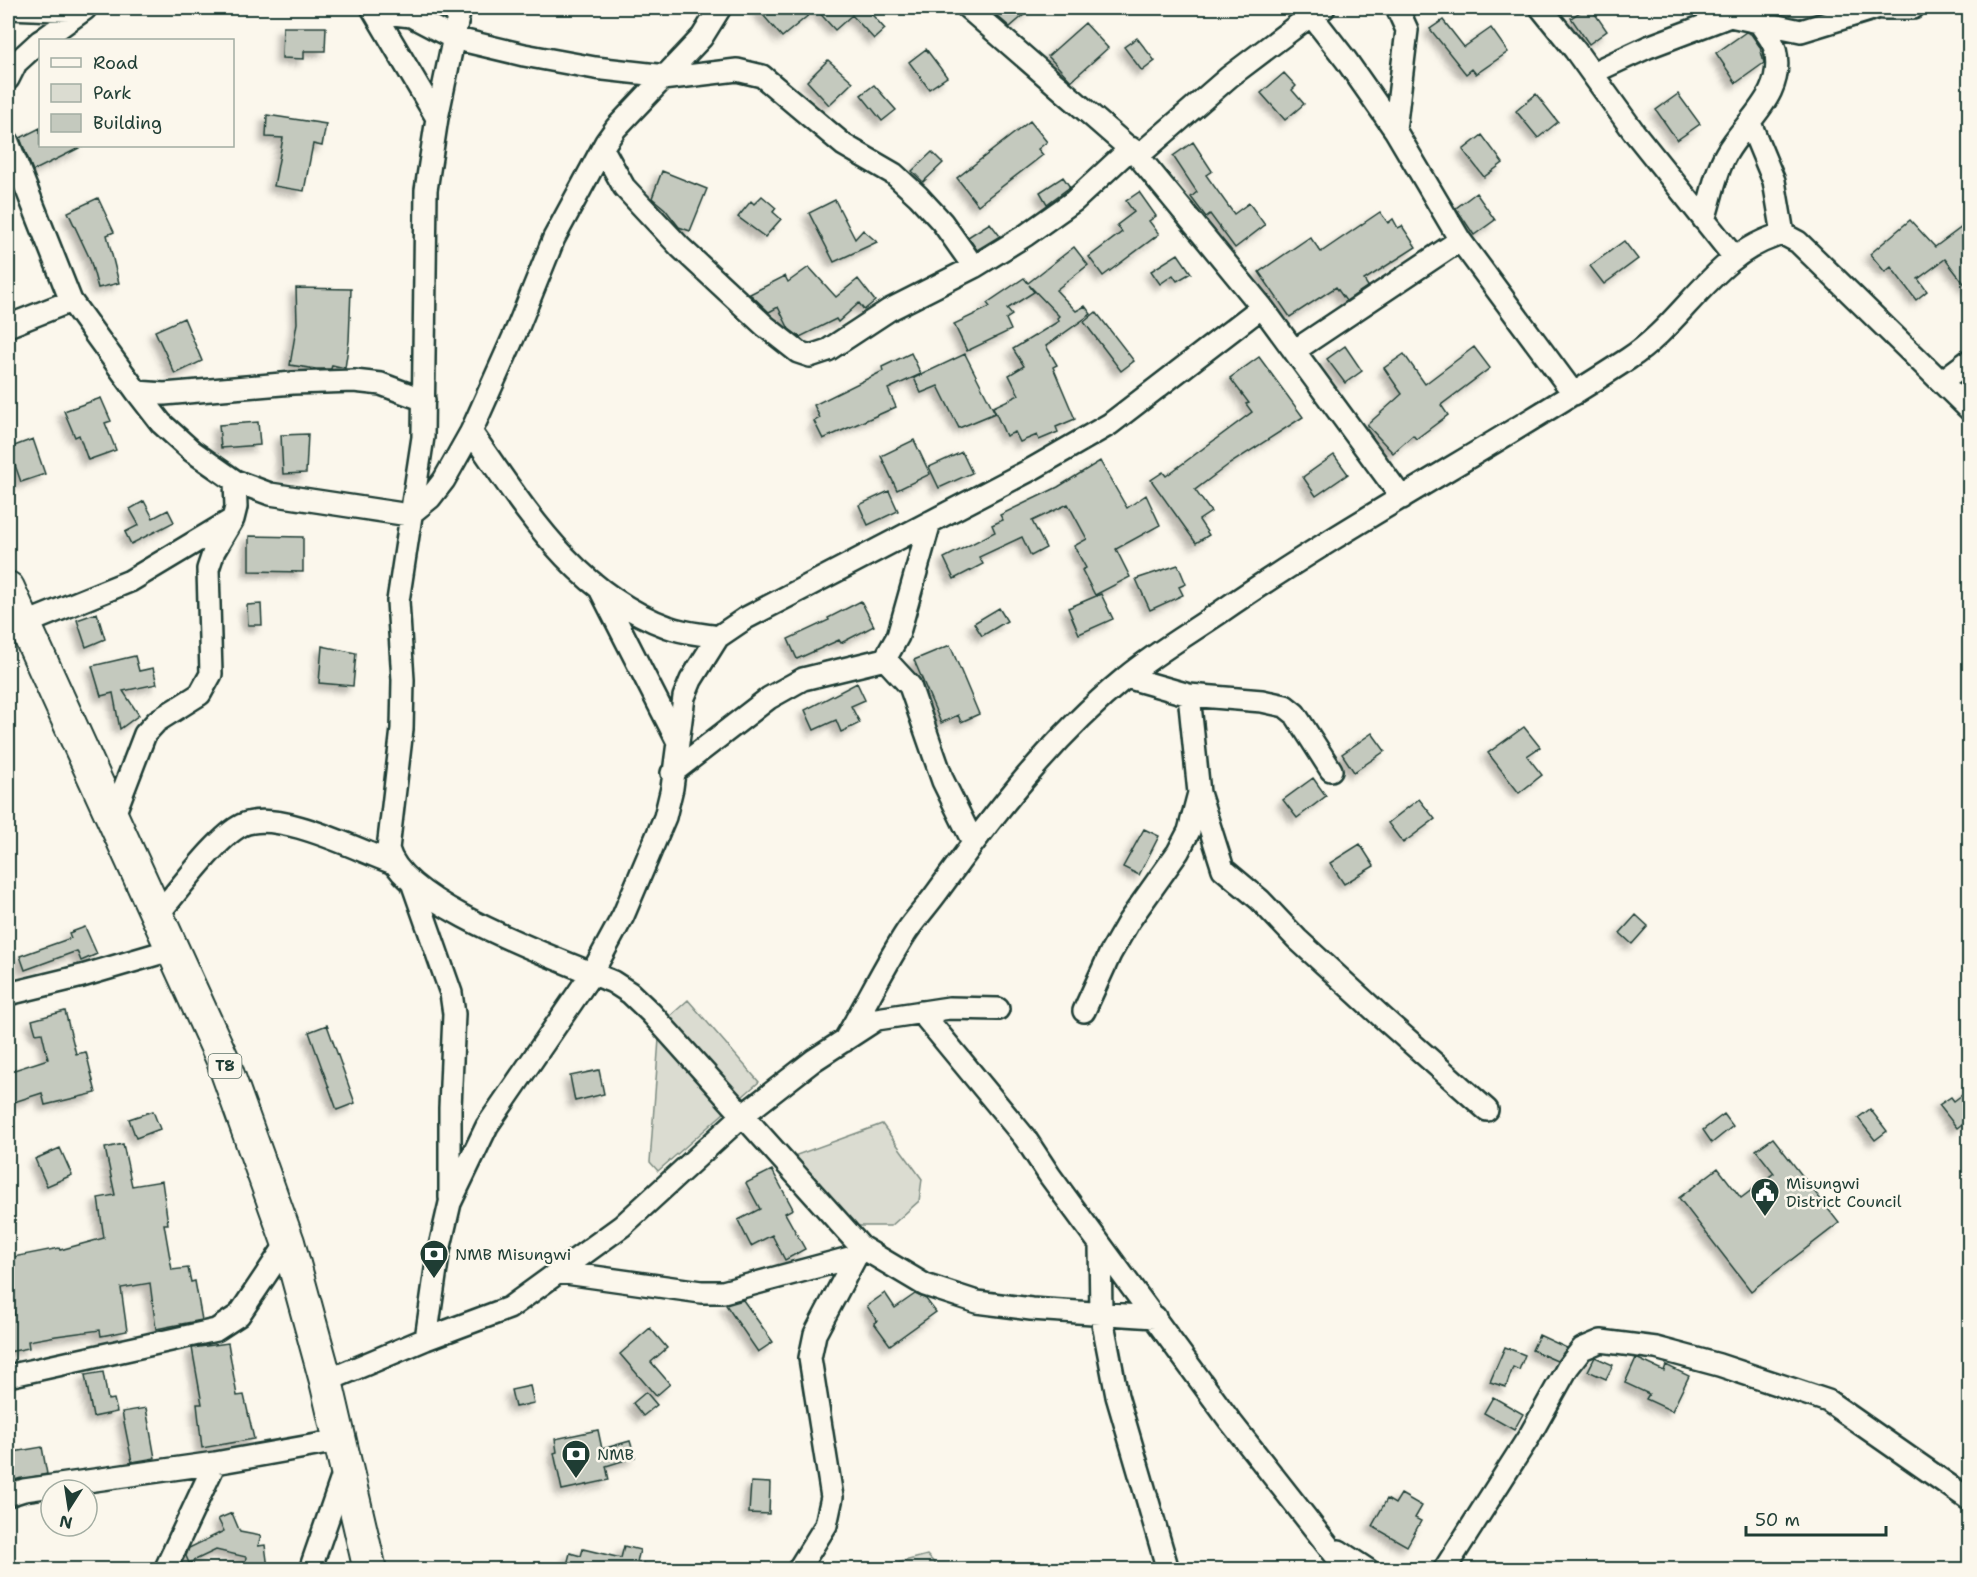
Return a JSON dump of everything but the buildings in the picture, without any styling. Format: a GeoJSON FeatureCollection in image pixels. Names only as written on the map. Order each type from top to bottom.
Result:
{"type":"FeatureCollection","features":[{"type":"Feature","properties":{"kind":"highway","name":"T8"},"geometry":{"type":"LineString","coordinates":[[8,588],[222,1058],[288,1242],[326,1381],[370,1569]]}},
{"type":"Feature","properties":{"kind":"street"},"geometry":{"type":"LineString","coordinates":[[8,8],[84,9]]}},
{"type":"Feature","properties":{"kind":"street"},"geometry":{"type":"LineString","coordinates":[[391,862],[388,849],[402,729],[403,680],[398,602],[409,515],[423,437],[426,190],[437,118],[460,8]]}},
{"type":"Feature","properties":{"kind":"street"},"geometry":{"type":"LineString","coordinates":[[8,142],[71,301],[161,423],[192,451],[235,481],[270,495],[409,515],[430,498],[444,480],[471,432],[518,327],[554,238],[603,149],[616,128],[702,37],[720,8]]}},
{"type":"Feature","properties":{"kind":"street"},"geometry":{"type":"LineString","coordinates":[[968,8],[1135,152],[1262,307],[1402,498]]}},
{"type":"Feature","properties":{"kind":"street"},"geometry":{"type":"LineString","coordinates":[[1395,130],[1407,30],[1397,8]]}},
{"type":"Feature","properties":{"kind":"street"},"geometry":{"type":"LineString","coordinates":[[1541,8],[1592,73],[1634,132],[1734,257]]}},
{"type":"Feature","properties":{"kind":"street"},"geometry":{"type":"LineString","coordinates":[[1592,73],[1714,20],[1730,16],[1757,14],[1801,31],[1876,8]]}},
{"type":"Feature","properties":{"kind":"street"},"geometry":{"type":"LineString","coordinates":[[1883,8],[1913,8]]}},
{"type":"Feature","properties":{"kind":"street"},"geometry":{"type":"LineString","coordinates":[[44,39],[84,9]]}},
{"type":"Feature","properties":{"kind":"street"},"geometry":{"type":"LineString","coordinates":[[374,10],[411,16],[453,38],[595,68],[664,77],[737,70],[762,76],[844,145],[894,174],[918,195],[942,222],[974,267]]}},
{"type":"Feature","properties":{"kind":"street"},"geometry":{"type":"LineString","coordinates":[[374,10],[437,118]]}},
{"type":"Feature","properties":{"kind":"street"},"geometry":{"type":"LineString","coordinates":[[603,149],[624,187],[656,222],[765,326],[803,354],[810,356],[828,350],[889,310],[974,267],[1026,235],[1074,201],[1313,10],[1395,130],[1461,240],[1574,394]]}},
{"type":"Feature","properties":{"kind":"street"},"geometry":{"type":"LineString","coordinates":[[1704,220],[1725,156],[1764,106],[1776,66],[1775,50],[1757,14]]}},
{"type":"Feature","properties":{"kind":"street"},"geometry":{"type":"LineString","coordinates":[[8,79],[16,63],[39,43]]}},
{"type":"Feature","properties":{"kind":"street"},"geometry":{"type":"LineString","coordinates":[[1750,123],[1774,181],[1783,234]]}},
{"type":"Feature","properties":{"kind":"street"},"geometry":{"type":"LineString","coordinates":[[844,1041],[907,932],[973,842],[1061,738],[1126,677],[1264,582],[1369,515],[1402,498],[1634,355],[1676,318],[1734,257],[1750,245],[1783,234],[1798,242],[1881,326],[1942,381],[1970,410]]}},
{"type":"Feature","properties":{"kind":"street"},"geometry":{"type":"LineString","coordinates":[[1294,351],[1461,240]]}},
{"type":"Feature","properties":{"kind":"street"},"geometry":{"type":"LineString","coordinates":[[8,326],[71,301]]}},
{"type":"Feature","properties":{"kind":"street"},"geometry":{"type":"LineString","coordinates":[[426,1339],[438,1254],[450,1203],[487,1126],[592,973],[623,916],[665,817],[684,697],[701,660],[717,637],[746,618],[930,522],[1110,424],[1262,307]]}},
{"type":"Feature","properties":{"kind":"street"},"geometry":{"type":"LineString","coordinates":[[1942,381],[1970,360]]}},
{"type":"Feature","properties":{"kind":"street"},"geometry":{"type":"LineString","coordinates":[[137,392],[164,394],[293,383],[354,381],[381,384],[424,400]]}},
{"type":"Feature","properties":{"kind":"street"},"geometry":{"type":"LineString","coordinates":[[471,432],[566,560],[600,590],[635,613],[670,628],[717,637]]}},
{"type":"Feature","properties":{"kind":"street"},"geometry":{"type":"LineString","coordinates":[[112,820],[145,734],[157,721],[200,694],[211,674],[208,569],[214,551],[233,519],[235,481]]}},
{"type":"Feature","properties":{"kind":"street"},"geometry":{"type":"LineString","coordinates":[[24,624],[130,581],[233,519]]}},
{"type":"Feature","properties":{"kind":"street"},"geometry":{"type":"LineString","coordinates":[[672,773],[769,698],[803,679],[885,659],[898,636],[930,522]]}},
{"type":"Feature","properties":{"kind":"street"},"geometry":{"type":"LineString","coordinates":[[600,590],[677,740]]}},
{"type":"Feature","properties":{"kind":"street"},"geometry":{"type":"LineString","coordinates":[[885,659],[910,686],[943,781],[973,842]]}},
{"type":"Feature","properties":{"kind":"street"},"geometry":{"type":"LineString","coordinates":[[1126,677],[1189,695],[1262,701],[1285,706],[1295,714],[1331,770]]}},
{"type":"Feature","properties":{"kind":"street"},"geometry":{"type":"LineString","coordinates":[[1189,695],[1199,793],[1223,869],[1260,900],[1297,939],[1382,1017],[1487,1110]]}},
{"type":"Feature","properties":{"kind":"street"},"geometry":{"type":"LineString","coordinates":[[1084,1011],[1115,945],[1178,852],[1189,831],[1199,793]]}},
{"type":"Feature","properties":{"kind":"street"},"geometry":{"type":"LineString","coordinates":[[157,915],[225,838],[241,826],[258,820],[277,822],[316,834],[391,862],[413,885],[460,915],[592,973],[630,993],[651,1013],[859,1251],[925,1285],[977,1302],[1031,1309],[1155,1317]]}},
{"type":"Feature","properties":{"kind":"street"},"geometry":{"type":"LineString","coordinates":[[413,885],[451,993],[454,1014],[450,1107],[450,1203]]}},
{"type":"Feature","properties":{"kind":"street"},"geometry":{"type":"LineString","coordinates":[[8,994],[82,976],[174,949]]}},
{"type":"Feature","properties":{"kind":"street"},"geometry":{"type":"LineString","coordinates":[[326,1381],[426,1339],[509,1308],[622,1226],[742,1116],[814,1060],[877,1019],[949,1008],[998,1009]]}},
{"type":"Feature","properties":{"kind":"street"},"geometry":{"type":"LineString","coordinates":[[921,1012],[1025,1138],[1230,1421],[1347,1569]]}},
{"type":"Feature","properties":{"kind":"street"},"geometry":{"type":"LineString","coordinates":[[8,1376],[216,1330],[239,1315],[288,1242]]}},
{"type":"Feature","properties":{"kind":"street"},"geometry":{"type":"LineString","coordinates":[[1100,1244],[1101,1313],[1117,1396],[1168,1569]]}},
{"type":"Feature","properties":{"kind":"street"},"geometry":{"type":"LineString","coordinates":[[559,1272],[701,1292],[723,1292],[859,1251]]}},
{"type":"Feature","properties":{"kind":"street"},"geometry":{"type":"LineString","coordinates":[[798,1569],[826,1525],[832,1497],[810,1358],[814,1334],[859,1251]]}},
{"type":"Feature","properties":{"kind":"street"},"geometry":{"type":"LineString","coordinates":[[1444,1569],[1530,1435],[1568,1367],[1582,1349],[1601,1341],[1656,1348],[1708,1362],[1828,1401],[1970,1500]]}},
{"type":"Feature","properties":{"kind":"street"},"geometry":{"type":"LineString","coordinates":[[8,1495],[24,1490],[215,1463],[342,1455],[310,1569]]}},
{"type":"Feature","properties":{"kind":"street"},"geometry":{"type":"LineString","coordinates":[[165,1569],[215,1463]]}},
{"type":"Feature","properties":{"kind":"street"},"geometry":{"type":"LineString","coordinates":[[1326,1542],[1368,1569]]}},
{"type":"Feature","properties":{"kind":"green space"},"geometry":{"type":"Polygon","coordinates":[[[688,1000],[759,1082],[658,1171],[650,1162],[660,1025],[688,1000]]]}},
{"type":"Feature","properties":{"kind":"green space"},"geometry":{"type":"Polygon","coordinates":[[[882,1124],[922,1179],[919,1201],[891,1226],[848,1226],[791,1157],[882,1124]]]}},
{"type":"Feature","properties":{"kind":"green space"},"geometry":{"type":"Polygon","coordinates":[[[927,1555],[940,1569],[880,1569],[882,1567],[927,1555]]]}},
{"type":"Feature","properties":{"kind":"place","name":"Misungwi District Council"},"geometry":{"type":"Point","coordinates":[1765,1218]}},
{"type":"Feature","properties":{"kind":"place","name":"NMB Misungwi"},"geometry":{"type":"Point","coordinates":[434,1280]}},
{"type":"Feature","properties":{"kind":"place","name":"NMB"},"geometry":{"type":"Point","coordinates":[576,1480]}}]}
